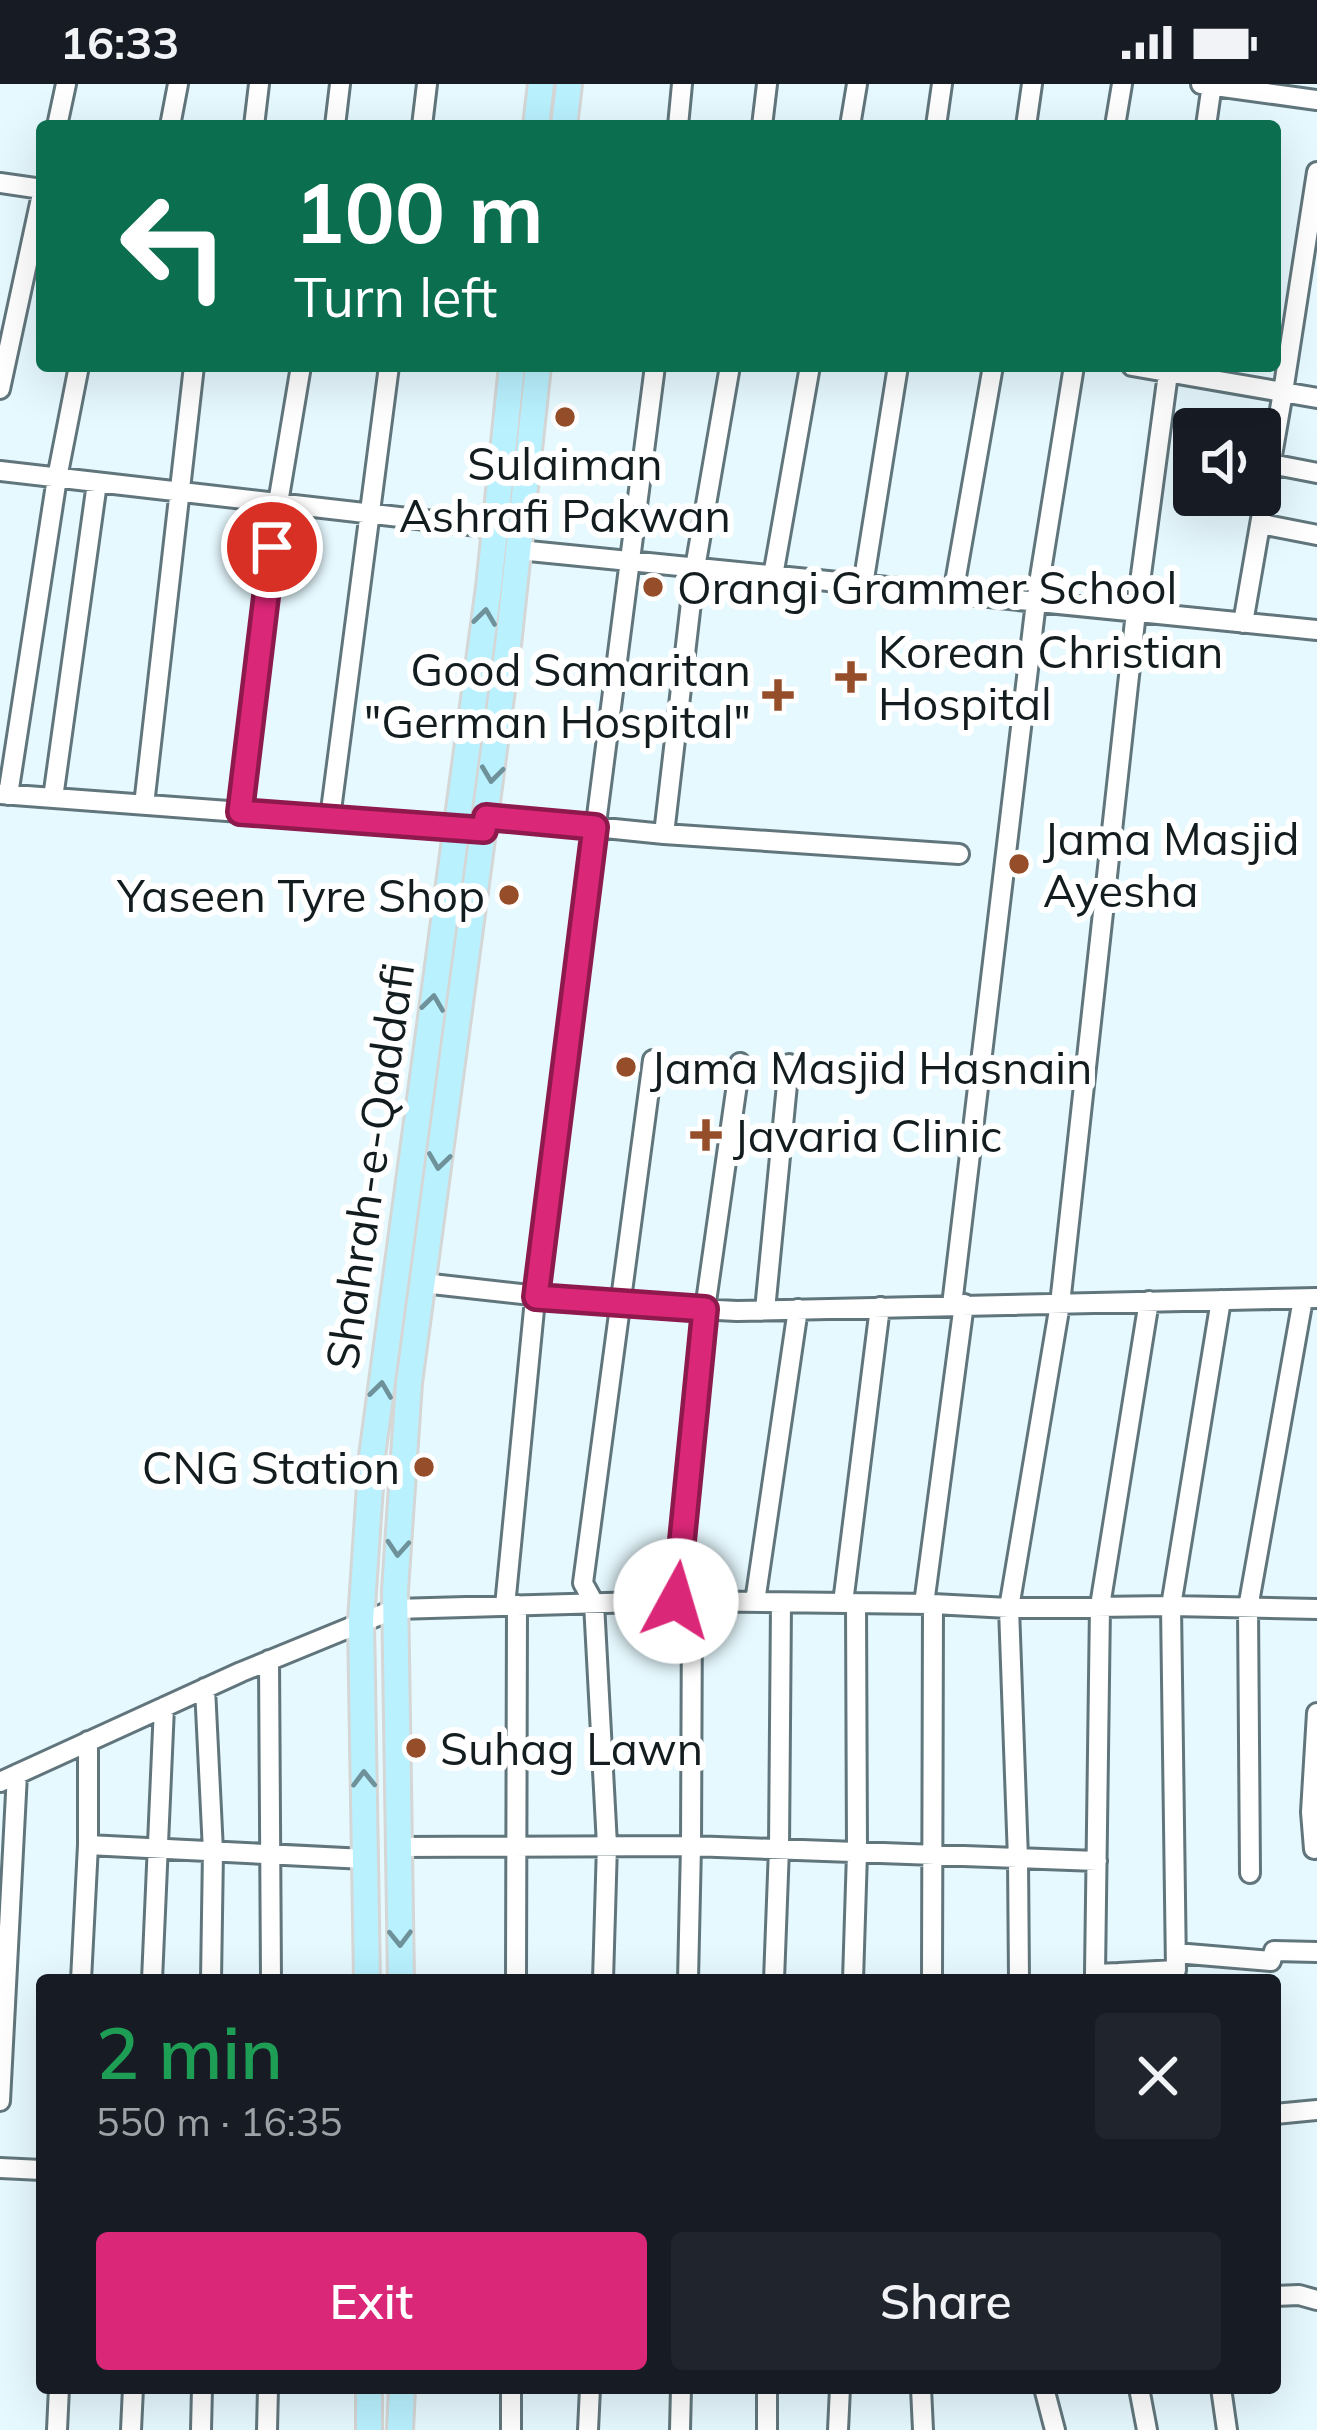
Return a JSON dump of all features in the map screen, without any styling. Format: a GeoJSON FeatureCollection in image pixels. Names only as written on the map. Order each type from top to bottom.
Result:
{"type":"FeatureCollection","features":[{"type":"Feature","properties":{"kind":"main road"},"geometry":{"type":"LineString","coordinates":[[537,120],[541,84]]}},
{"type":"Feature","properties":{"kind":"main road"},"geometry":{"type":"LineString","coordinates":[[565,120],[569,84]]}},
{"type":"Feature","properties":{"kind":"main road","name":"Shahrah-e-Qaddafi"},"geometry":{"type":"LineString","coordinates":[[367,1974],[361,1621],[372,1456],[495,528],[511,372]]}},
{"type":"Feature","properties":{"kind":"main road","name":"Shahrah-e-Qaddafi"},"geometry":{"type":"LineString","coordinates":[[401,1974],[395,1609],[409,1383],[485,824],[537,372]]}},
{"type":"Feature","properties":{"kind":"main road"},"geometry":{"type":"LineString","coordinates":[[369,2430],[370,2394]]}},
{"type":"Feature","properties":{"kind":"main road"},"geometry":{"type":"LineString","coordinates":[[400,2430],[402,2394]]}},
{"type":"Feature","properties":{"kind":"street"},"geometry":{"type":"LineString","coordinates":[[58,120],[65,84]]}},
{"type":"Feature","properties":{"kind":"street"},"geometry":{"type":"LineString","coordinates":[[171,120],[178,84]]}},
{"type":"Feature","properties":{"kind":"street"},"geometry":{"type":"LineString","coordinates":[[255,120],[259,84]]}},
{"type":"Feature","properties":{"kind":"street"},"geometry":{"type":"LineString","coordinates":[[336,120],[340,84]]}},
{"type":"Feature","properties":{"kind":"street"},"geometry":{"type":"LineString","coordinates":[[423,120],[427,84]]}},
{"type":"Feature","properties":{"kind":"street"},"geometry":{"type":"LineString","coordinates":[[679,120],[682,84]]}},
{"type":"Feature","properties":{"kind":"street"},"geometry":{"type":"LineString","coordinates":[[763,120],[767,84]]}},
{"type":"Feature","properties":{"kind":"street"},"geometry":{"type":"LineString","coordinates":[[851,120],[857,84]]}},
{"type":"Feature","properties":{"kind":"street"},"geometry":{"type":"LineString","coordinates":[[937,120],[942,84]]}},
{"type":"Feature","properties":{"kind":"street"},"geometry":{"type":"LineString","coordinates":[[1027,120],[1032,84]]}},
{"type":"Feature","properties":{"kind":"street"},"geometry":{"type":"LineString","coordinates":[[1116,120],[1122,84]]}},
{"type":"Feature","properties":{"kind":"street"},"geometry":{"type":"LineString","coordinates":[[1206,120],[1208,85],[1317,100]]}},
{"type":"Feature","properties":{"kind":"street"},"geometry":{"type":"LineString","coordinates":[[1280,408],[1317,172]]}},
{"type":"Feature","properties":{"kind":"street"},"geometry":{"type":"LineString","coordinates":[[0,183],[36,191]]}},
{"type":"Feature","properties":{"kind":"street"},"geometry":{"type":"LineString","coordinates":[[0,389],[36,220]]}},
{"type":"Feature","properties":{"kind":"street"},"geometry":{"type":"LineString","coordinates":[[78,372],[4,794],[456,827],[595,827],[958,854]]}},
{"type":"Feature","properties":{"kind":"street"},"geometry":{"type":"LineString","coordinates":[[144,805],[193,372]]}},
{"type":"Feature","properties":{"kind":"street"},"geometry":{"type":"LineString","coordinates":[[240,812],[278,503],[300,372]]}},
{"type":"Feature","properties":{"kind":"street"},"geometry":{"type":"LineString","coordinates":[[330,818],[388,372]]}},
{"type":"Feature","properties":{"kind":"street"},"geometry":{"type":"LineString","coordinates":[[516,1974],[518,1845],[511,1605],[536,1297],[654,372]]}},
{"type":"Feature","properties":{"kind":"street"},"geometry":{"type":"LineString","coordinates":[[664,834],[695,568],[729,372]]}},
{"type":"Feature","properties":{"kind":"street"},"geometry":{"type":"LineString","coordinates":[[773,576],[809,372]]}},
{"type":"Feature","properties":{"kind":"street"},"geometry":{"type":"LineString","coordinates":[[863,585],[897,372]]}},
{"type":"Feature","properties":{"kind":"street"},"geometry":{"type":"LineString","coordinates":[[953,594],[992,372]]}},
{"type":"Feature","properties":{"kind":"street"},"geometry":{"type":"LineString","coordinates":[[932,1974],[928,1604],[1036,602],[1073,372]]}},
{"type":"Feature","properties":{"kind":"street"},"geometry":{"type":"LineString","coordinates":[[1019,1974],[1009,1608],[1060,1304],[1136,612],[1168,372]]}},
{"type":"Feature","properties":{"kind":"street"},"geometry":{"type":"LineString","coordinates":[[1183,372],[1317,398]]}},
{"type":"Feature","properties":{"kind":"street"},"geometry":{"type":"LineString","coordinates":[[1281,466],[1317,472]]}},
{"type":"Feature","properties":{"kind":"street"},"geometry":{"type":"LineString","coordinates":[[0,472],[495,528]]}},
{"type":"Feature","properties":{"kind":"street"},"geometry":{"type":"LineString","coordinates":[[52,798],[97,483]]}},
{"type":"Feature","properties":{"kind":"street"},"geometry":{"type":"LineString","coordinates":[[1243,622],[1262,516]]}},
{"type":"Feature","properties":{"kind":"street"},"geometry":{"type":"LineString","coordinates":[[1261,524],[1317,535]]}},
{"type":"Feature","properties":{"kind":"street"},"geometry":{"type":"LineString","coordinates":[[519,550],[1317,630]]}},
{"type":"Feature","properties":{"kind":"street"},"geometry":{"type":"LineString","coordinates":[[603,1974],[607,1845],[594,1603],[584,1583],[653,1060]]}},
{"type":"Feature","properties":{"kind":"street"},"geometry":{"type":"LineString","coordinates":[[688,1974],[691,1846],[684,1601],[705,1309],[740,1063]]}},
{"type":"Feature","properties":{"kind":"street"},"geometry":{"type":"LineString","coordinates":[[765,1310],[789,1064]]}},
{"type":"Feature","properties":{"kind":"street"},"geometry":{"type":"LineString","coordinates":[[423,1282],[619,1305],[705,1309],[1310,1299],[1247,1607],[1250,1874]]}},
{"type":"Feature","properties":{"kind":"street"},"geometry":{"type":"LineString","coordinates":[[1179,1968],[1171,1606],[1221,1300]]}},
{"type":"Feature","properties":{"kind":"street"},"geometry":{"type":"LineString","coordinates":[[1095,1974],[1100,1606],[1150,1301]]}},
{"type":"Feature","properties":{"kind":"street"},"geometry":{"type":"LineString","coordinates":[[853,1974],[857,1853],[850,1603],[880,1307]]}},
{"type":"Feature","properties":{"kind":"street"},"geometry":{"type":"LineString","coordinates":[[755,1602],[798,1309]]}},
{"type":"Feature","properties":{"kind":"street"},"geometry":{"type":"LineString","coordinates":[[0,2101],[8,1778],[361,1621],[395,1609],[684,1601],[1317,1610]]}},
{"type":"Feature","properties":{"kind":"street"},"geometry":{"type":"LineString","coordinates":[[774,1974],[781,1603]]}},
{"type":"Feature","properties":{"kind":"street"},"geometry":{"type":"LineString","coordinates":[[268,1660],[272,1974]]}},
{"type":"Feature","properties":{"kind":"street"},"geometry":{"type":"LineString","coordinates":[[205,1688],[213,1851],[211,1974]]}},
{"type":"Feature","properties":{"kind":"street"},"geometry":{"type":"LineString","coordinates":[[152,1974],[164,1707]]}},
{"type":"Feature","properties":{"kind":"street"},"geometry":{"type":"LineString","coordinates":[[1314,1849],[1311,1812],[1317,1713]]}},
{"type":"Feature","properties":{"kind":"street"},"geometry":{"type":"LineString","coordinates":[[81,1974],[88,1742]]}},
{"type":"Feature","properties":{"kind":"street"},"geometry":{"type":"LineString","coordinates":[[88,1845],[365,1859]]}},
{"type":"Feature","properties":{"kind":"street"},"geometry":{"type":"LineString","coordinates":[[399,1847],[691,1846],[1097,1861]]}},
{"type":"Feature","properties":{"kind":"street"},"geometry":{"type":"LineString","coordinates":[[1134,1974],[1271,1961],[1274,1951],[1317,1952]]}},
{"type":"Feature","properties":{"kind":"street"},"geometry":{"type":"LineString","coordinates":[[1281,2113],[1317,2110]]}},
{"type":"Feature","properties":{"kind":"street"},"geometry":{"type":"LineString","coordinates":[[0,2168],[36,2170]]}},
{"type":"Feature","properties":{"kind":"street"},"geometry":{"type":"LineString","coordinates":[[1281,2296],[1317,2300]]}},
{"type":"Feature","properties":{"kind":"street"},"geometry":{"type":"LineString","coordinates":[[57,2430],[59,2394]]}},
{"type":"Feature","properties":{"kind":"street"},"geometry":{"type":"LineString","coordinates":[[131,2430],[133,2394]]}},
{"type":"Feature","properties":{"kind":"street"},"geometry":{"type":"LineString","coordinates":[[201,2430],[202,2394]]}},
{"type":"Feature","properties":{"kind":"street"},"geometry":{"type":"LineString","coordinates":[[267,2430],[268,2394]]}},
{"type":"Feature","properties":{"kind":"street"},"geometry":{"type":"LineString","coordinates":[[511,2394],[511,2430]]}},
{"type":"Feature","properties":{"kind":"street"},"geometry":{"type":"LineString","coordinates":[[588,2430],[590,2394]]}},
{"type":"Feature","properties":{"kind":"street"},"geometry":{"type":"LineString","coordinates":[[680,2430],[681,2394]]}},
{"type":"Feature","properties":{"kind":"street"},"geometry":{"type":"LineString","coordinates":[[767,2394],[767,2430]]}},
{"type":"Feature","properties":{"kind":"street"},"geometry":{"type":"LineString","coordinates":[[838,2430],[840,2394]]}},
{"type":"Feature","properties":{"kind":"street"},"geometry":{"type":"LineString","coordinates":[[921,2394],[923,2430]]}},
{"type":"Feature","properties":{"kind":"street"},"geometry":{"type":"LineString","coordinates":[[1046,2394],[1055,2430]]}},
{"type":"Feature","properties":{"kind":"street"},"geometry":{"type":"LineString","coordinates":[[1139,2394],[1147,2430]]}},
{"type":"Feature","properties":{"kind":"street"},"geometry":{"type":"LineString","coordinates":[[1222,2394],[1227,2430]]}},
{"type":"Feature","properties":{"kind":"place","name":"Sulaiman Ashrafi Pakwan"},"geometry":{"type":"Point","coordinates":[565,417]}},
{"type":"Feature","properties":{"kind":"place","name":"Orangi Grammer School"},"geometry":{"type":"Point","coordinates":[653,587]}},
{"type":"Feature","properties":{"kind":"place","name":"Korean Christian Hospital"},"geometry":{"type":"Point","coordinates":[851,677]}},
{"type":"Feature","properties":{"kind":"place","name":"Good Samaritan \"German Hospital\""},"geometry":{"type":"Point","coordinates":[778,695]}},
{"type":"Feature","properties":{"kind":"place","name":"Jama Masjid Ayesha"},"geometry":{"type":"Point","coordinates":[1019,864]}},
{"type":"Feature","properties":{"kind":"place","name":"Yaseen Tyre Shop"},"geometry":{"type":"Point","coordinates":[509,895]}},
{"type":"Feature","properties":{"kind":"place","name":"Jama Masjid Hasnain"},"geometry":{"type":"Point","coordinates":[626,1067]}},
{"type":"Feature","properties":{"kind":"place","name":"Javaria Clinic"},"geometry":{"type":"Point","coordinates":[706,1135]}},
{"type":"Feature","properties":{"kind":"place","name":"CNG Station"},"geometry":{"type":"Point","coordinates":[424,1467]}},
{"type":"Feature","properties":{"kind":"place","name":"Suhag Lawn"},"geometry":{"type":"Point","coordinates":[416,1748]}},
{"type":"Feature","properties":{"kind":"route"},"geometry":{"type":"LineString","coordinates":[[272,547],[240,812],[484,830],[486,817],[595,827],[536,1297],[705,1309],[676,1601]]}}]}
